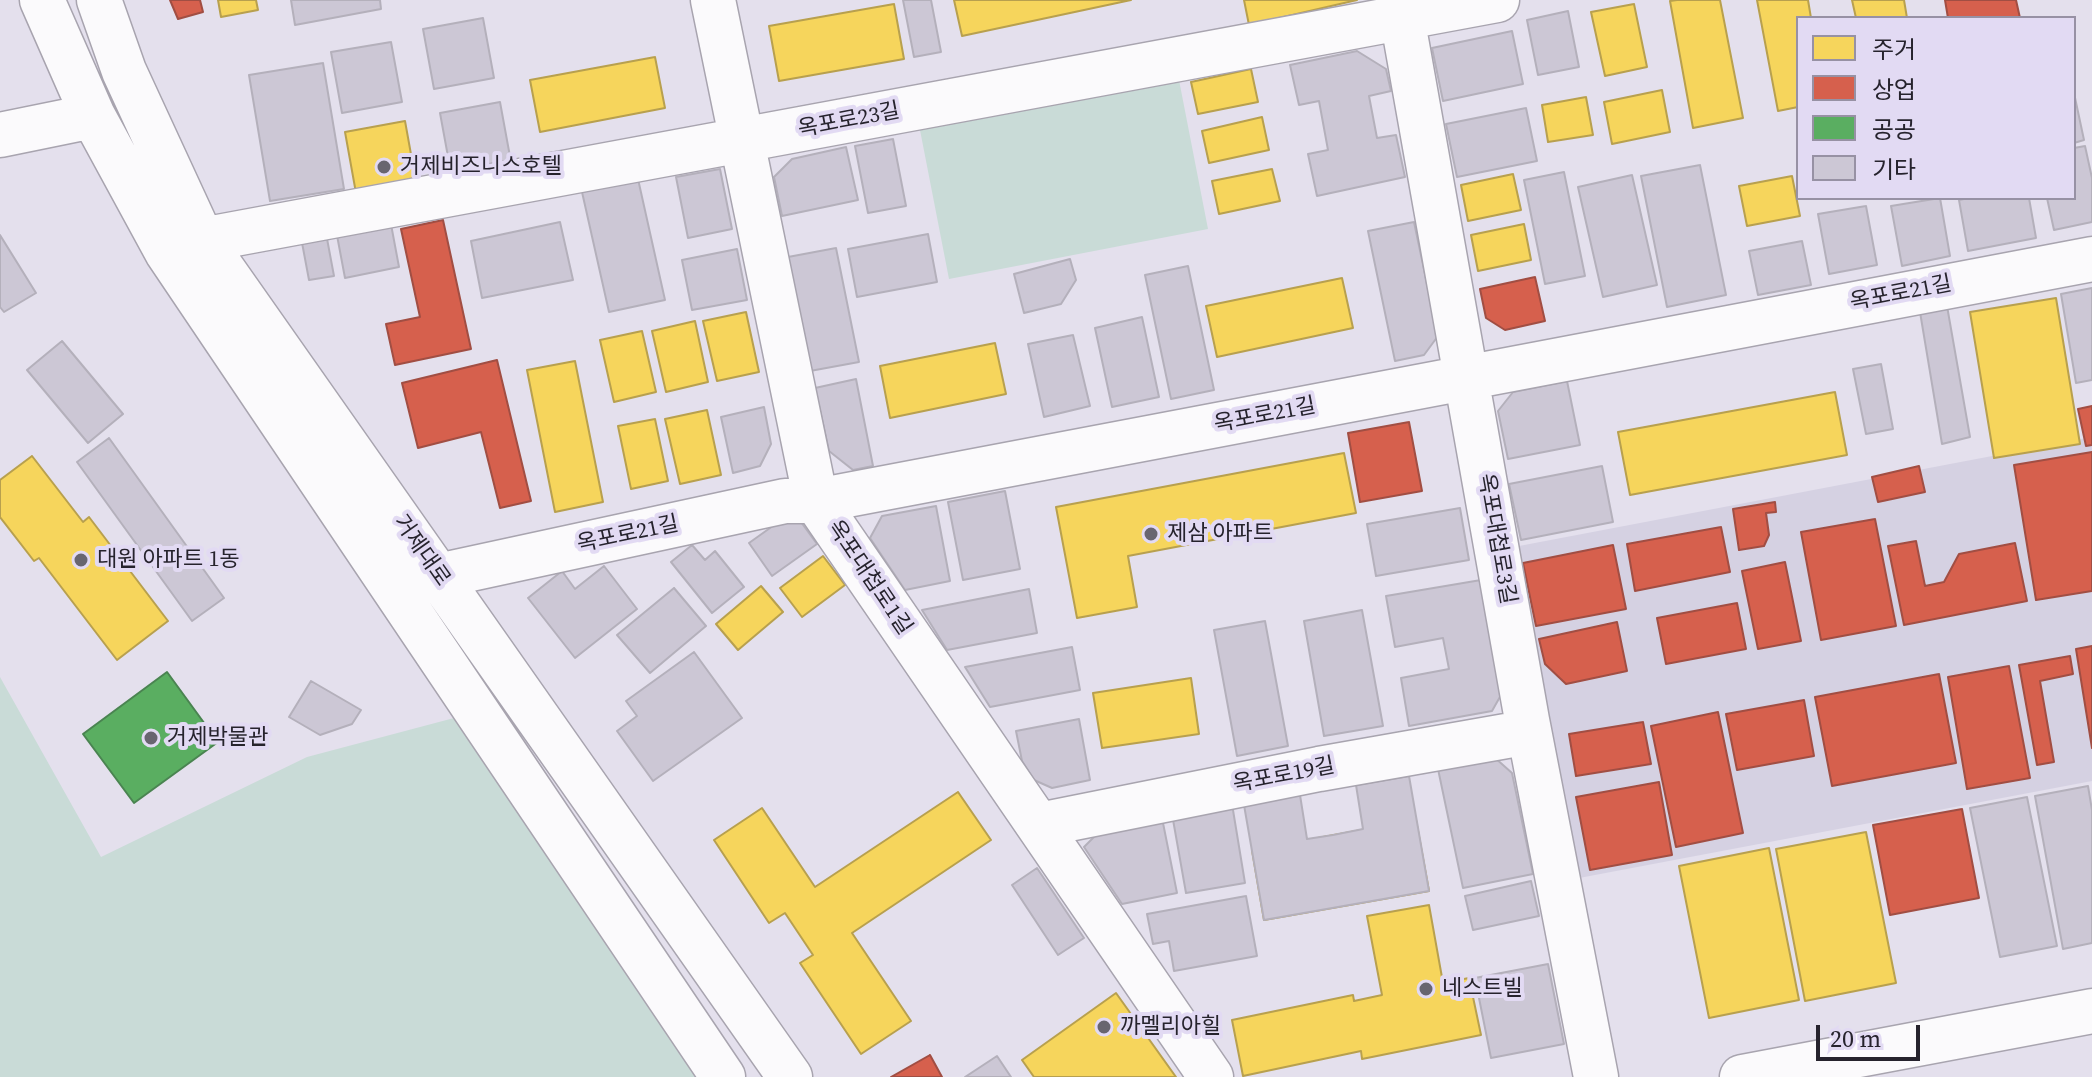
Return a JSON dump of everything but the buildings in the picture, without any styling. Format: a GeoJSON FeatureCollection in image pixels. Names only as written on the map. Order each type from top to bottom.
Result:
{"type":"FeatureCollection","features":[{"type":"Feature","properties":{"kind":"street","name":"거제대로"},"geometry":{"type":"LineString","coordinates":[[42,0],[93,116],[167,252],[723,1077]]}},
{"type":"Feature","properties":{"kind":"street","name":"거제대로"},"geometry":{"type":"LineString","coordinates":[[99,0],[124,71],[202,240],[790,1077]]}},
{"type":"Feature","properties":{"kind":"street","name":"옥포대첩로1길"},"geometry":{"type":"LineString","coordinates":[[713,0],[816,501],[1211,1077]]}},
{"type":"Feature","properties":{"kind":"street","name":"옥포로23길"},"geometry":{"type":"LineString","coordinates":[[202,240],[740,141],[1400,8],[1497,0]]}},
{"type":"Feature","properties":{"kind":"street","name":"옥포대첩로3길"},"geometry":{"type":"LineString","coordinates":[[1400,8],[1529,732],[1596,1077]]}},
{"type":"Feature","properties":{"kind":"street"},"geometry":{"type":"LineString","coordinates":[[0,135],[93,116]]}},
{"type":"Feature","properties":{"kind":"street","name":"옥포로21길"},"geometry":{"type":"LineString","coordinates":[[438,576],[785,501],[816,501],[2092,259]]}},
{"type":"Feature","properties":{"kind":"street","name":"옥포로19길"},"geometry":{"type":"LineString","coordinates":[[1039,825],[1319,769],[1529,732]]}},
{"type":"Feature","properties":{"kind":"street"},"geometry":{"type":"LineString","coordinates":[[1742,1077],[2092,1011]]}},
{"type":"Feature","properties":{"kind":"shaded area"},"geometry":{"type":"Polygon","coordinates":[[[1179,80],[1208,229],[949,279],[920,130],[1179,80]]]}},
{"type":"Feature","properties":{"kind":"shaded area"},"geometry":{"type":"Polygon","coordinates":[[[2092,437],[2092,781],[1558,882],[1498,550],[2092,437]]]}},
{"type":"Feature","properties":{"kind":"shaded area"},"geometry":{"type":"Polygon","coordinates":[[[0,677],[101,857],[307,757],[454,718],[696,1077],[0,1077],[0,677]]]}},
{"type":"Feature","properties":{"kind":"place","name":"거제비즈니스호텔"},"geometry":{"type":"Point","coordinates":[384,167]}},
{"type":"Feature","properties":{"kind":"place","name":"제삼 아파트"},"geometry":{"type":"Point","coordinates":[1151,534]}},
{"type":"Feature","properties":{"kind":"place","name":"대원 아파트 1동"},"geometry":{"type":"Point","coordinates":[81,560]}},
{"type":"Feature","properties":{"kind":"place","name":"거제박물관"},"geometry":{"type":"Point","coordinates":[151,738]}},
{"type":"Feature","properties":{"kind":"place","name":"네스트빌"},"geometry":{"type":"Point","coordinates":[1426,989]}},
{"type":"Feature","properties":{"kind":"place","name":"까멜리아힐"},"geometry":{"type":"Point","coordinates":[1104,1027]}}]}
